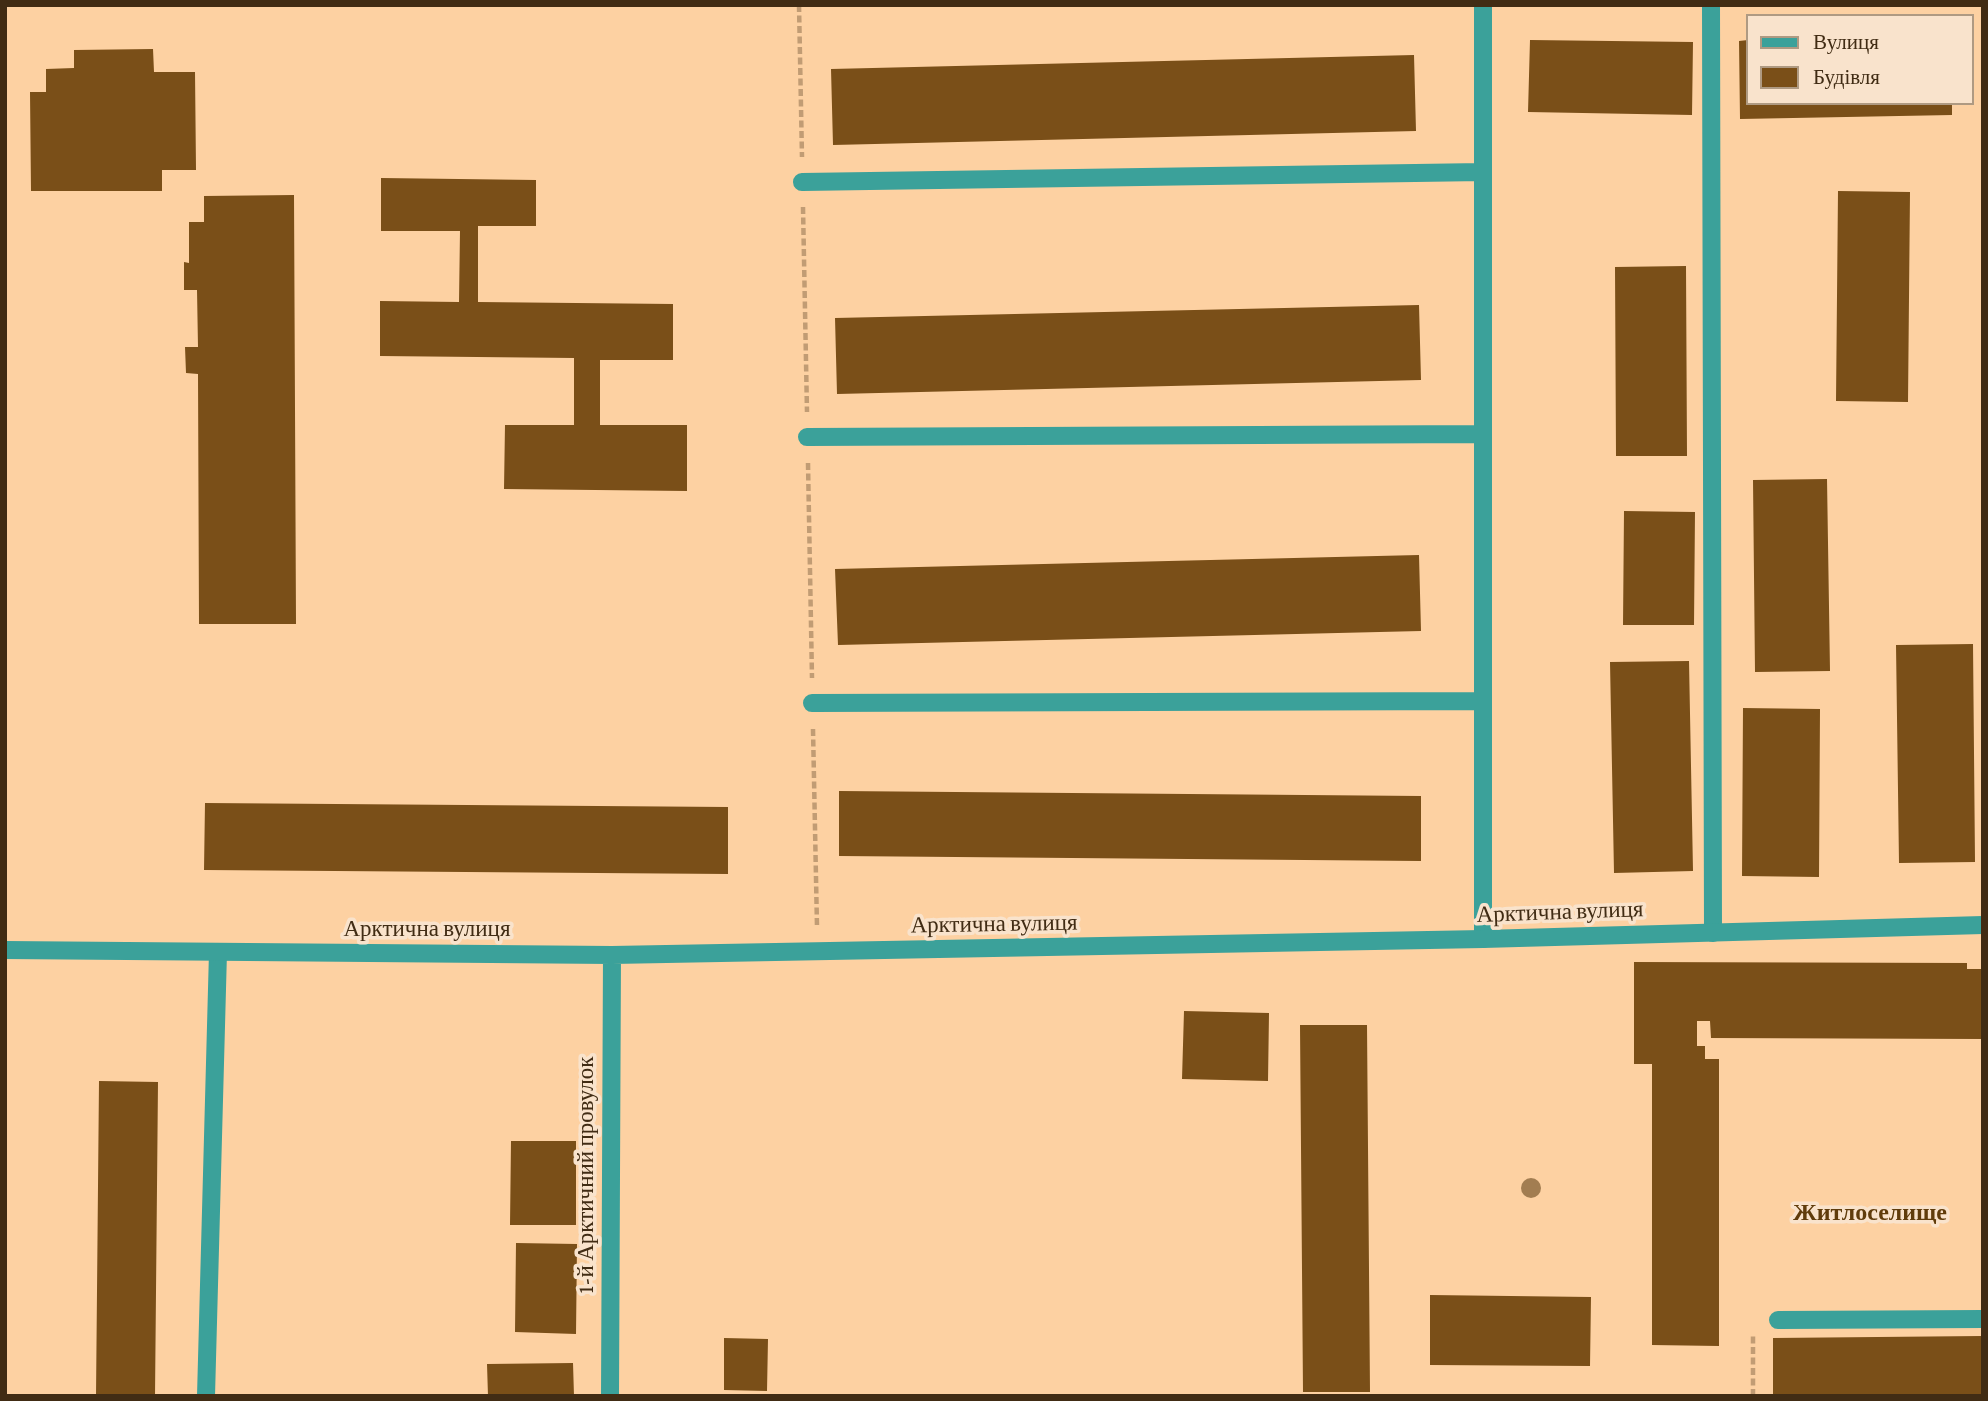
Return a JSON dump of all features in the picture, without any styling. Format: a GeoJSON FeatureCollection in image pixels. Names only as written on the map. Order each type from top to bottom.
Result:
{"type":"FeatureCollection","features":[{"type":"Feature","properties":{"kind":"street"},"geometry":{"type":"LineString","coordinates":[[1483,5],[1483,939]]}},
{"type":"Feature","properties":{"kind":"street"},"geometry":{"type":"LineString","coordinates":[[1711,5],[1713,933]]}},
{"type":"Feature","properties":{"kind":"street"},"geometry":{"type":"LineString","coordinates":[[802,182],[1483,172]]}},
{"type":"Feature","properties":{"kind":"street"},"geometry":{"type":"LineString","coordinates":[[807,437],[1483,434]]}},
{"type":"Feature","properties":{"kind":"street"},"geometry":{"type":"LineString","coordinates":[[812,703],[1483,701]]}},
{"type":"Feature","properties":{"kind":"street","name":"Арктична вулиця"},"geometry":{"type":"LineString","coordinates":[[5,950],[612,955],[1483,939],[1983,925]]}},
{"type":"Feature","properties":{"kind":"street"},"geometry":{"type":"LineString","coordinates":[[206,1396],[218,952]]}},
{"type":"Feature","properties":{"kind":"street","name":"1-й Арктичний провулок"},"geometry":{"type":"LineString","coordinates":[[610,1396],[612,955]]}},
{"type":"Feature","properties":{"kind":"street"},"geometry":{"type":"LineString","coordinates":[[1778,1320],[1983,1319]]}},
{"type":"Feature","properties":{"kind":"path"},"geometry":{"type":"LineString","coordinates":[[799,5],[818,952]]}},
{"type":"Feature","properties":{"kind":"path"},"geometry":{"type":"LineString","coordinates":[[1753,1396],[1753,1321],[1778,1320]]}},
{"type":"Feature","properties":{"kind":"building"},"geometry":{"type":"Polygon","coordinates":[[[1530,40],[1693,42],[1692,115],[1528,112],[1530,40]]]}},
{"type":"Feature","properties":{"kind":"building"},"geometry":{"type":"Polygon","coordinates":[[[1746,40],[1746,105],[1952,105],[1952,115],[1740,119],[1739,41],[1746,40]]]}},
{"type":"Feature","properties":{"kind":"building"},"geometry":{"type":"Polygon","coordinates":[[[153,49],[154,72],[195,72],[196,170],[162,170],[162,191],[31,191],[30,92],[46,92],[46,69],[74,68],[74,50],[153,49]]]}},
{"type":"Feature","properties":{"kind":"building"},"geometry":{"type":"Polygon","coordinates":[[[1414,55],[1416,131],[833,145],[831,69],[1414,55]]]}},
{"type":"Feature","properties":{"kind":"building"},"geometry":{"type":"Polygon","coordinates":[[[381,178],[536,180],[536,226],[478,226],[478,302],[673,304],[673,360],[600,360],[600,425],[687,425],[687,491],[504,489],[505,425],[574,425],[574,358],[380,356],[380,301],[459,302],[460,231],[381,231],[381,178]]]}},
{"type":"Feature","properties":{"kind":"building"},"geometry":{"type":"Polygon","coordinates":[[[1838,191],[1910,192],[1908,402],[1836,401],[1838,191]]]}},
{"type":"Feature","properties":{"kind":"building"},"geometry":{"type":"Polygon","coordinates":[[[294,195],[296,624],[199,624],[198,374],[186,373],[185,347],[198,347],[197,290],[184,290],[184,262],[189,263],[189,222],[204,222],[204,196],[294,195]]]}},
{"type":"Feature","properties":{"kind":"building"},"geometry":{"type":"Polygon","coordinates":[[[1686,266],[1687,456],[1616,456],[1615,267],[1686,266]]]}},
{"type":"Feature","properties":{"kind":"building"},"geometry":{"type":"Polygon","coordinates":[[[1419,305],[1421,380],[837,394],[835,318],[1419,305]]]}},
{"type":"Feature","properties":{"kind":"building"},"geometry":{"type":"Polygon","coordinates":[[[1827,479],[1830,671],[1755,672],[1753,480],[1827,479]]]}},
{"type":"Feature","properties":{"kind":"building"},"geometry":{"type":"Polygon","coordinates":[[[1624,511],[1695,512],[1694,625],[1623,625],[1624,511]]]}},
{"type":"Feature","properties":{"kind":"building"},"geometry":{"type":"Polygon","coordinates":[[[1419,555],[1421,631],[838,645],[835,569],[1419,555]]]}},
{"type":"Feature","properties":{"kind":"building"},"geometry":{"type":"Polygon","coordinates":[[[1973,644],[1975,862],[1899,863],[1896,645],[1973,644]]]}},
{"type":"Feature","properties":{"kind":"building"},"geometry":{"type":"Polygon","coordinates":[[[1689,661],[1693,871],[1614,873],[1610,662],[1689,661]]]}},
{"type":"Feature","properties":{"kind":"building"},"geometry":{"type":"Polygon","coordinates":[[[1743,708],[1820,709],[1819,877],[1742,876],[1743,708]]]}},
{"type":"Feature","properties":{"kind":"building"},"geometry":{"type":"Polygon","coordinates":[[[839,791],[1421,796],[1421,861],[839,856],[839,791]]]}},
{"type":"Feature","properties":{"kind":"building"},"geometry":{"type":"Polygon","coordinates":[[[205,803],[728,807],[728,874],[204,870],[205,803]]]}},
{"type":"Feature","properties":{"kind":"building"},"geometry":{"type":"Polygon","coordinates":[[[1634,962],[1967,963],[1967,969],[1983,969],[1983,1039],[1711,1038],[1710,1021],[1697,1021],[1697,1046],[1705,1046],[1705,1059],[1719,1059],[1719,1346],[1652,1345],[1652,1064],[1634,1064],[1634,962]]]}},
{"type":"Feature","properties":{"kind":"building"},"geometry":{"type":"Polygon","coordinates":[[[1184,1011],[1269,1013],[1268,1081],[1182,1079],[1184,1011]]]}},
{"type":"Feature","properties":{"kind":"building"},"geometry":{"type":"Polygon","coordinates":[[[1300,1025],[1367,1025],[1370,1392],[1303,1392],[1300,1025]]]}},
{"type":"Feature","properties":{"kind":"building"},"geometry":{"type":"Polygon","coordinates":[[[99,1081],[158,1082],[155,1396],[96,1396],[99,1081]]]}},
{"type":"Feature","properties":{"kind":"building"},"geometry":{"type":"Polygon","coordinates":[[[511,1141],[576,1141],[576,1225],[510,1225],[511,1141]]]}},
{"type":"Feature","properties":{"kind":"building"},"geometry":{"type":"Polygon","coordinates":[[[516,1243],[577,1244],[576,1334],[515,1332],[516,1243]]]}},
{"type":"Feature","properties":{"kind":"building"},"geometry":{"type":"Polygon","coordinates":[[[1430,1295],[1591,1297],[1590,1366],[1430,1365],[1430,1295]]]}},
{"type":"Feature","properties":{"kind":"building"},"geometry":{"type":"Polygon","coordinates":[[[1982,1336],[1982,1396],[1773,1396],[1773,1338],[1982,1336]]]}},
{"type":"Feature","properties":{"kind":"building"},"geometry":{"type":"Polygon","coordinates":[[[724,1338],[768,1339],[767,1391],[724,1390],[724,1338]]]}},
{"type":"Feature","properties":{"kind":"building"},"geometry":{"type":"Polygon","coordinates":[[[573,1363],[574,1396],[488,1396],[487,1364],[573,1363]]]}},
{"type":"Feature","properties":{"kind":"district","name":"Житлоселище"},"geometry":{"type":"Point","coordinates":[1870,1213]}}]}
